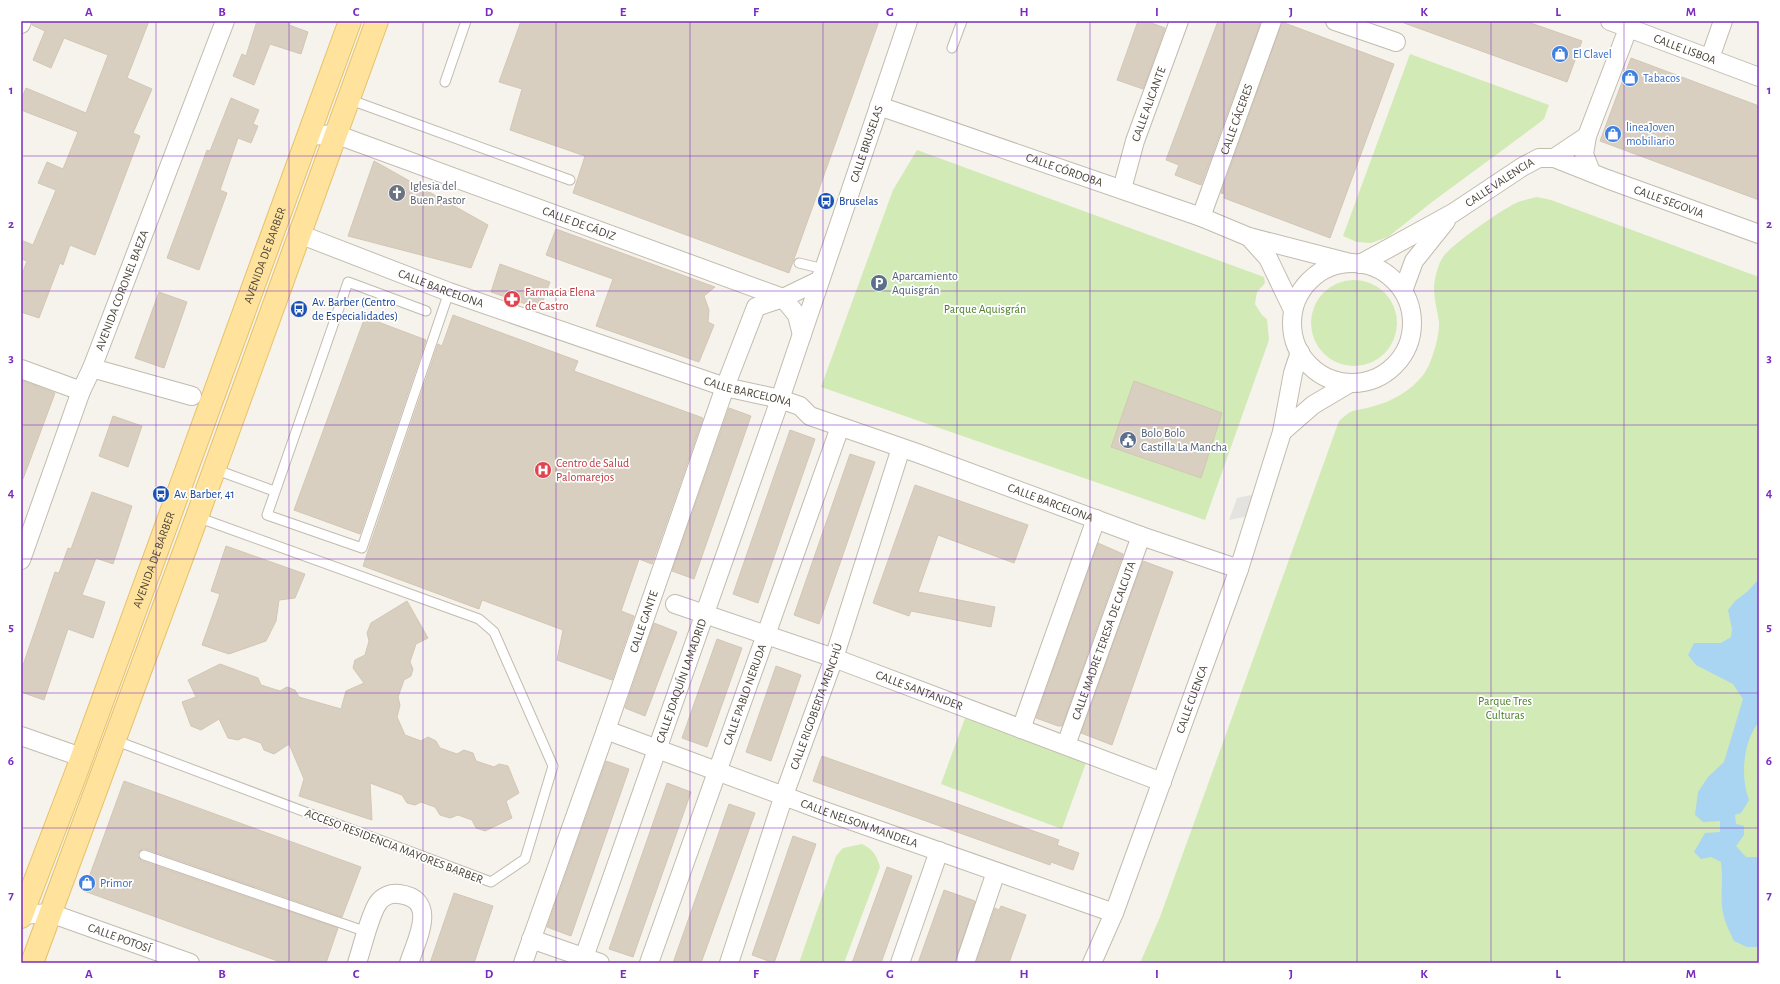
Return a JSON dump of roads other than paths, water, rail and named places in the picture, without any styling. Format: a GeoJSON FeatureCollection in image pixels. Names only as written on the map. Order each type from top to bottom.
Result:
{"type":"FeatureCollection","features":[{"type":"Feature","properties":{"kind":"main road","name":"AVENIDA DE BARBER"},"geometry":{"type":"LineString","coordinates":[[21,916],[310,136],[350,21]]}},
{"type":"Feature","properties":{"kind":"main road","name":"AVENIDA DE BARBER"},"geometry":{"type":"LineString","coordinates":[[32,963],[197,517],[377,21]]}},
{"type":"Feature","properties":{"kind":"street","name":"AVENIDA CORONEL BAEZA"},"geometry":{"type":"LineString","coordinates":[[21,560],[81,391],[92,368],[226,21]]}},
{"type":"Feature","properties":{"kind":"street","name":"CALLE BRUSELAS"},"geometry":{"type":"LineString","coordinates":[[780,398],[908,21]]}},
{"type":"Feature","properties":{"kind":"street","name":"CALLE ALICANTE"},"geometry":{"type":"LineString","coordinates":[[1122,189],[1135,141],[1179,21]]}},
{"type":"Feature","properties":{"kind":"street","name":"CALLE CÁCERES"},"geometry":{"type":"LineString","coordinates":[[1201,216],[1272,21]]}},
{"type":"Feature","properties":{"kind":"street"},"geometry":{"type":"LineString","coordinates":[[1334,21],[1396,42]]}},
{"type":"Feature","properties":{"kind":"street","name":"CALLE LISBOA"},"geometry":{"type":"LineString","coordinates":[[1610,21],[1630,24],[1759,77]]}},
{"type":"Feature","properties":{"kind":"street"},"geometry":{"type":"LineString","coordinates":[[1710,58],[1723,21]]}},
{"type":"Feature","properties":{"kind":"street"},"geometry":{"type":"LineString","coordinates":[[1591,172],[1584,154],[1586,136],[1630,24]]}},
{"type":"Feature","properties":{"kind":"street","name":"CALLE CÓRDOBA"},"geometry":{"type":"LineString","coordinates":[[879,106],[1201,216],[1248,237],[1355,263]]}},
{"type":"Feature","properties":{"kind":"street"},"geometry":{"type":"LineString","coordinates":[[310,136],[335,134]]}},
{"type":"Feature","properties":{"kind":"street","name":"CALLE DE CÁDIZ"},"geometry":{"type":"LineString","coordinates":[[335,134],[783,298]]}},
{"type":"Feature","properties":{"kind":"street","name":"CALLE VALENCIA"},"geometry":{"type":"LineString","coordinates":[[1355,263],[1453,212],[1522,167],[1539,158],[1554,158],[1586,136]]}},
{"type":"Feature","properties":{"kind":"street","name":"CALLE SEGOVIA"},"geometry":{"type":"LineString","coordinates":[[1554,158],[1755,235]]}},
{"type":"Feature","properties":{"kind":"street","name":"CALLE VALENCIA"},"geometry":{"type":"LineString","coordinates":[[1403,291],[1414,260],[1453,212]]}},
{"type":"Feature","properties":{"kind":"street","name":"CALLE BARCELONA"},"geometry":{"type":"LineString","coordinates":[[299,234],[449,292],[724,387],[780,398],[800,406],[810,416],[1141,536],[1239,569]]}},
{"type":"Feature","properties":{"kind":"street","name":"CALLE CÓRDOBA"},"geometry":{"type":"LineString","coordinates":[[1248,237],[1268,258],[1293,310]]}},
{"type":"Feature","properties":{"kind":"street"},"geometry":{"type":"LineString","coordinates":[[1355,263],[1379,269],[1391,276],[1403,291],[1411,308],[1413,327],[1409,345],[1399,361],[1385,374],[1368,382],[1350,384],[1330,379],[1312,368],[1300,352],[1294,337],[1293,310],[1304,288],[1316,274],[1332,266],[1355,263]]}},
{"type":"Feature","properties":{"kind":"street"},"geometry":{"type":"LineString","coordinates":[[802,335],[797,315],[783,298],[822,274]]}},
{"type":"Feature","properties":{"kind":"street","name":"CALLE GANTE"},"geometry":{"type":"LineString","coordinates":[[523,963],[606,730],[724,387],[756,307],[783,298]]}},
{"type":"Feature","properties":{"kind":"street","name":"CALLE CUENCA"},"geometry":{"type":"LineString","coordinates":[[1092,963],[1114,913],[1239,569],[1282,432],[1293,373],[1300,352]]}},
{"type":"Feature","properties":{"kind":"street"},"geometry":{"type":"LineString","coordinates":[[92,368],[192,396]]}},
{"type":"Feature","properties":{"kind":"street"},"geometry":{"type":"LineString","coordinates":[[21,369],[81,391]]}},
{"type":"Feature","properties":{"kind":"street"},"geometry":{"type":"LineString","coordinates":[[1282,432],[1314,406],[1350,384]]}},
{"type":"Feature","properties":{"kind":"street","name":"CALLE JOAQUÍN LAMADRID"},"geometry":{"type":"LineString","coordinates":[[589,961],[658,750],[780,398]]}},
{"type":"Feature","properties":{"kind":"street","name":"CALLE PABLO NERUDA"},"geometry":{"type":"LineString","coordinates":[[649,963],[840,427]]}},
{"type":"Feature","properties":{"kind":"street","name":"CALLE RIGOBERTA MENCHÚ"},"geometry":{"type":"LineString","coordinates":[[729,963],[784,795],[834,658],[901,448]]}},
{"type":"Feature","properties":{"kind":"street"},"geometry":{"type":"LineString","coordinates":[[1022,729],[1096,519]]}},
{"type":"Feature","properties":{"kind":"street","name":"CALLE MADRE TERESA DE CALCUTA"},"geometry":{"type":"LineString","coordinates":[[1066,745],[1141,536]]}},
{"type":"Feature","properties":{"kind":"street","name":"CALLE SANTANDER"},"geometry":{"type":"LineString","coordinates":[[675,604],[834,658],[1162,782]]}},
{"type":"Feature","properties":{"kind":"street","name":"CALLE NELSON MANDELA"},"geometry":{"type":"LineString","coordinates":[[606,730],[996,872],[1114,913]]}},
{"type":"Feature","properties":{"kind":"street"},"geometry":{"type":"LineString","coordinates":[[21,736],[81,757]]}},
{"type":"Feature","properties":{"kind":"street"},"geometry":{"type":"LineString","coordinates":[[900,963],[939,851]]}},
{"type":"Feature","properties":{"kind":"street"},"geometry":{"type":"LineString","coordinates":[[965,963],[996,872]]}},
{"type":"Feature","properties":{"kind":"street"},"geometry":{"type":"LineString","coordinates":[[357,963],[377,903],[389,894],[407,895],[417,900],[422,910],[423,920],[409,963]]}},
{"type":"Feature","properties":{"kind":"street","name":"AVENIDA DE BARBER"},"geometry":{"type":"LineString","coordinates":[[21,916],[50,913]]}},
{"type":"Feature","properties":{"kind":"street","name":"CALLE POTOSÍ"},"geometry":{"type":"LineString","coordinates":[[50,913],[190,963]]}},
{"type":"Feature","properties":{"kind":"street"},"geometry":{"type":"LineString","coordinates":[[531,939],[589,961]]}},
{"type":"Feature","properties":{"kind":"lane"},"geometry":{"type":"LineString","coordinates":[[445,82],[466,21]]}},
{"type":"Feature","properties":{"kind":"lane"},"geometry":{"type":"LineString","coordinates":[[952,48],[962,21]]}},
{"type":"Feature","properties":{"kind":"lane"},"geometry":{"type":"LineString","coordinates":[[348,99],[570,180]]}},
{"type":"Feature","properties":{"kind":"lane"},"geometry":{"type":"LineString","coordinates":[[799,263],[822,274]]}},
{"type":"Feature","properties":{"kind":"lane"},"geometry":{"type":"LineString","coordinates":[[426,310],[348,282],[274,491],[267,516],[362,548],[449,292]]}},
{"type":"Feature","properties":{"kind":"lane"},"geometry":{"type":"LineString","coordinates":[[214,469],[274,491]]}},
{"type":"Feature","properties":{"kind":"lane","name":"ACCESO RESIDENCIA MAYORES BARBER"},"geometry":{"type":"LineString","coordinates":[[114,740],[491,882],[525,859],[552,766],[494,632],[479,619],[197,517]]}},
{"type":"Feature","properties":{"kind":"lane"},"geometry":{"type":"LineString","coordinates":[[144,855],[367,932]]}},
{"type":"Feature","properties":{"kind":"water"},"geometry":{"type":"Polygon","coordinates":[[[1759,579],[1759,722],[1749,739],[1746,749],[1744,770],[1746,791],[1749,800],[1741,813],[1735,815],[1736,824],[1744,826],[1744,835],[1736,846],[1746,857],[1759,857],[1759,947],[1747,947],[1734,941],[1725,920],[1722,906],[1721,862],[1711,857],[1701,859],[1694,852],[1705,833],[1720,832],[1720,821],[1703,822],[1695,815],[1698,792],[1708,777],[1724,762],[1743,699],[1733,684],[1696,665],[1688,655],[1694,643],[1721,643],[1731,637],[1732,629],[1728,610],[1735,601],[1747,592],[1759,579]]]}},
{"type":"Feature","properties":{"kind":"place","name":"El Clavel"},"geometry":{"type":"Point","coordinates":[1560,54]}},
{"type":"Feature","properties":{"kind":"place","name":"Tabacos"},"geometry":{"type":"Point","coordinates":[1630,78]}},
{"type":"Feature","properties":{"kind":"place","name":"lineaJoven mobiliario"},"geometry":{"type":"Point","coordinates":[1613,134]}},
{"type":"Feature","properties":{"kind":"place","name":"Iglesia del Buen Pastor"},"geometry":{"type":"Point","coordinates":[397,193]}},
{"type":"Feature","properties":{"kind":"place","name":"Bruselas"},"geometry":{"type":"Point","coordinates":[826,201]}},
{"type":"Feature","properties":{"kind":"place","name":"Aparcamiento Aquisgrán"},"geometry":{"type":"Point","coordinates":[879,283]}},
{"type":"Feature","properties":{"kind":"place","name":"Farmacia Elena de Castro"},"geometry":{"type":"Point","coordinates":[512,299]}},
{"type":"Feature","properties":{"kind":"place","name":"Av. Barber (Centro de Especialidades)"},"geometry":{"type":"Point","coordinates":[299,309]}},
{"type":"Feature","properties":{"kind":"place","name":"Bolo Bolo Castilla La Mancha"},"geometry":{"type":"Point","coordinates":[1128,440]}},
{"type":"Feature","properties":{"kind":"place","name":"Centro de Salud Palomarejos"},"geometry":{"type":"Point","coordinates":[543,470]}},
{"type":"Feature","properties":{"kind":"place","name":"Av. Barber, 41"},"geometry":{"type":"Point","coordinates":[161,494]}},
{"type":"Feature","properties":{"kind":"place","name":"Primor"},"geometry":{"type":"Point","coordinates":[87,883]}},
{"type":"Feature","properties":{"kind":"park label","name":"Parque Aquisgrán"},"geometry":{"type":"Point","coordinates":[985,309]}},
{"type":"Feature","properties":{"kind":"park label","name":"Parque Tres Culturas"},"geometry":{"type":"Point","coordinates":[1505,708]}}]}
